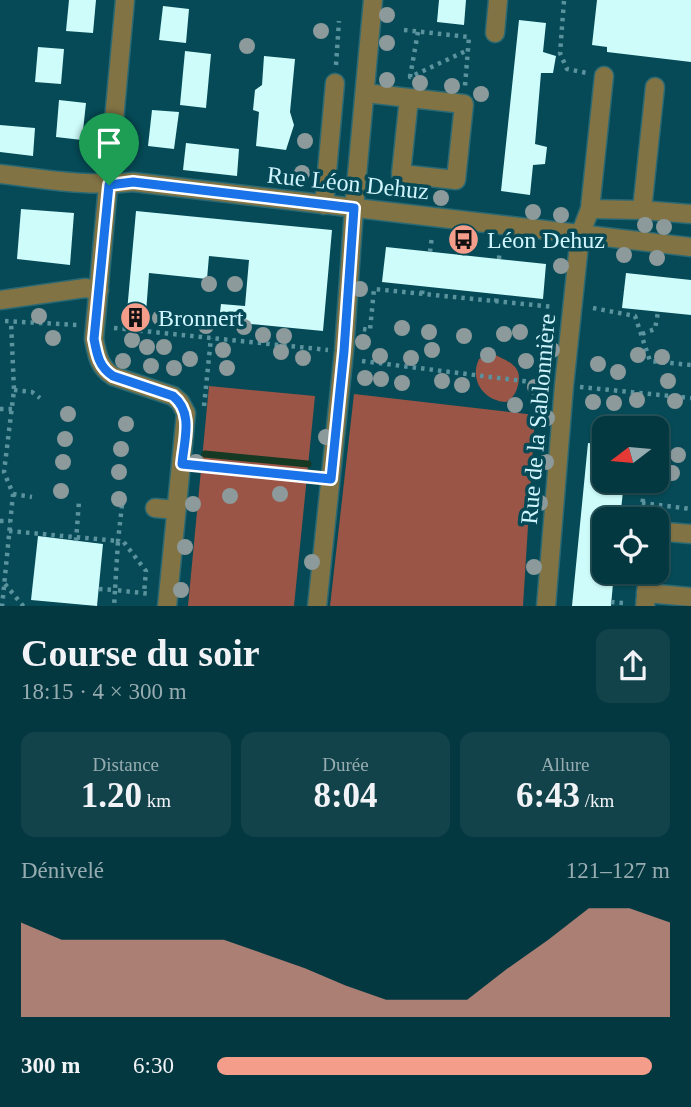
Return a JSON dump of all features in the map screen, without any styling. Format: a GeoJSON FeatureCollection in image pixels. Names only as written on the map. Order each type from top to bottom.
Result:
{"type":"FeatureCollection","features":[{"type":"Feature","properties":{"kind":"street"},"geometry":{"type":"LineString","coordinates":[[125,0],[94,339],[97,358],[105,370],[113,376],[173,396],[186,413],[182,464],[163,601]]}},
{"type":"Feature","properties":{"kind":"street"},"geometry":{"type":"LineString","coordinates":[[317,606],[344,351],[373,0]]}},
{"type":"Feature","properties":{"kind":"street"},"geometry":{"type":"LineString","coordinates":[[495,33],[498,0]]}},
{"type":"Feature","properties":{"kind":"street","name":"Rue de la Sablonnière"},"geometry":{"type":"LineString","coordinates":[[546,606],[564,386],[580,235],[590,209],[604,76]]}},
{"type":"Feature","properties":{"kind":"street"},"geometry":{"type":"LineString","coordinates":[[324,205],[335,83]]}},
{"type":"Feature","properties":{"kind":"street"},"geometry":{"type":"LineString","coordinates":[[642,209],[655,88]]}},
{"type":"Feature","properties":{"kind":"street"},"geometry":{"type":"LineString","coordinates":[[365,93],[464,104],[456,180],[401,174],[409,98]]}},
{"type":"Feature","properties":{"kind":"street","name":"Rue Léon Dehuz"},"geometry":{"type":"LineString","coordinates":[[0,174],[109,185],[133,182],[691,247]]}},
{"type":"Feature","properties":{"kind":"street"},"geometry":{"type":"LineString","coordinates":[[590,209],[642,209],[691,214]]}},
{"type":"Feature","properties":{"kind":"street"},"geometry":{"type":"LineString","coordinates":[[0,300],[85,288],[99,290]]}},
{"type":"Feature","properties":{"kind":"street"},"geometry":{"type":"LineString","coordinates":[[155,508],[176,510]]}},
{"type":"Feature","properties":{"kind":"street"},"geometry":{"type":"LineString","coordinates":[[669,532],[691,534]]}},
{"type":"Feature","properties":{"kind":"street"},"geometry":{"type":"LineString","coordinates":[[645,600],[691,597]]}},
{"type":"Feature","properties":{"kind":"path"},"geometry":{"type":"LineString","coordinates":[[564,1],[560,53],[567,69],[604,76]]}},
{"type":"Feature","properties":{"kind":"path"},"geometry":{"type":"LineString","coordinates":[[335,83],[338,21]]}},
{"type":"Feature","properties":{"kind":"path"},"geometry":{"type":"LineString","coordinates":[[404,30],[470,37],[464,104]]}},
{"type":"Feature","properties":{"kind":"path"},"geometry":{"type":"LineString","coordinates":[[418,32],[410,76],[468,50]]}},
{"type":"Feature","properties":{"kind":"path"},"geometry":{"type":"LineString","coordinates":[[430,252],[432,236]]}},
{"type":"Feature","properties":{"kind":"path"},"geometry":{"type":"LineString","coordinates":[[499,259],[500,241]]}},
{"type":"Feature","properties":{"kind":"path"},"geometry":{"type":"LineString","coordinates":[[422,294],[423,286]]}},
{"type":"Feature","properties":{"kind":"path"},"geometry":{"type":"LineString","coordinates":[[355,328],[370,330],[374,289],[554,307]]}},
{"type":"Feature","properties":{"kind":"path"},"geometry":{"type":"LineString","coordinates":[[496,302],[497,294]]}},
{"type":"Feature","properties":{"kind":"path"},"geometry":{"type":"LineString","coordinates":[[593,308],[635,316],[650,361],[691,365]]}},
{"type":"Feature","properties":{"kind":"path"},"geometry":{"type":"LineString","coordinates":[[642,334],[654,329],[658,312]]}},
{"type":"Feature","properties":{"kind":"path"},"geometry":{"type":"LineString","coordinates":[[2,606],[13,494],[2,472],[14,390],[11,321]]}},
{"type":"Feature","properties":{"kind":"path"},"geometry":{"type":"LineString","coordinates":[[203,413],[211,338]]}},
{"type":"Feature","properties":{"kind":"path"},"geometry":{"type":"LineString","coordinates":[[5,356],[13,356]]}},
{"type":"Feature","properties":{"kind":"path"},"geometry":{"type":"LineString","coordinates":[[14,390],[32,392],[40,398]]}},
{"type":"Feature","properties":{"kind":"path"},"geometry":{"type":"LineString","coordinates":[[0,409],[12,409]]}},
{"type":"Feature","properties":{"kind":"path"},"geometry":{"type":"LineString","coordinates":[[182,464],[331,479]]}},
{"type":"Feature","properties":{"kind":"path"},"geometry":{"type":"LineString","coordinates":[[13,494],[32,496]]}},
{"type":"Feature","properties":{"kind":"path"},"geometry":{"type":"LineString","coordinates":[[642,507],[643,494]]}},
{"type":"Feature","properties":{"kind":"path"},"geometry":{"type":"LineString","coordinates":[[76,539],[79,501]]}},
{"type":"Feature","properties":{"kind":"path"},"geometry":{"type":"LineString","coordinates":[[642,502],[691,509]]}},
{"type":"Feature","properties":{"kind":"path"},"geometry":{"type":"LineString","coordinates":[[114,606],[122,505]]}},
{"type":"Feature","properties":{"kind":"path"},"geometry":{"type":"LineString","coordinates":[[0,521],[10,521]]}},
{"type":"Feature","properties":{"kind":"path"},"geometry":{"type":"LineString","coordinates":[[9,531],[76,539],[123,541],[146,571],[144,593]]}},
{"type":"Feature","properties":{"kind":"path"},"geometry":{"type":"LineString","coordinates":[[0,559],[7,559]]}},
{"type":"Feature","properties":{"kind":"path"},"geometry":{"type":"LineString","coordinates":[[5,583],[23,606]]}},
{"type":"Feature","properties":{"kind":"path"},"geometry":{"type":"LineString","coordinates":[[99,589],[144,593],[163,601]]}},
{"type":"Feature","properties":{"kind":"path"},"geometry":{"type":"LineString","coordinates":[[611,602],[624,603]]}},
{"type":"Feature","properties":{"kind":"shaded area"},"geometry":{"type":"Polygon","coordinates":[[[493,354],[513,365],[518,373],[516,390],[506,402],[491,398],[477,382],[476,367],[479,359],[493,354]]]}},
{"type":"Feature","properties":{"kind":"shaded area"},"geometry":{"type":"Polygon","coordinates":[[[209,386],[315,396],[294,606],[188,606],[209,386]]]}},
{"type":"Feature","properties":{"kind":"shaded area"},"geometry":{"type":"Polygon","coordinates":[[[354,394],[535,415],[523,606],[330,606],[354,394]]]}},
{"type":"Feature","properties":{"kind":"building"},"geometry":{"type":"Polygon","coordinates":[[[69,0],[96,0],[93,33],[66,31],[69,0]]]}},
{"type":"Feature","properties":{"kind":"building"},"geometry":{"type":"Polygon","coordinates":[[[439,0],[466,0],[464,25],[437,22],[439,0]]]}},
{"type":"Feature","properties":{"kind":"building"},"geometry":{"type":"Polygon","coordinates":[[[597,0],[691,0],[691,62],[607,52],[607,47],[592,45],[597,0]]]}},
{"type":"Feature","properties":{"kind":"building"},"geometry":{"type":"Polygon","coordinates":[[[163,6],[189,9],[186,43],[159,40],[163,6]]]}},
{"type":"Feature","properties":{"kind":"building"},"geometry":{"type":"Polygon","coordinates":[[[519,20],[546,23],[543,52],[556,56],[553,73],[541,73],[535,144],[547,147],[545,164],[533,165],[530,195],[501,191],[519,20]]]}},
{"type":"Feature","properties":{"kind":"building"},"geometry":{"type":"Polygon","coordinates":[[[38,47],[64,49],[61,84],[35,82],[38,47]]]}},
{"type":"Feature","properties":{"kind":"building"},"geometry":{"type":"Polygon","coordinates":[[[185,51],[211,54],[206,108],[180,105],[185,51]]]}},
{"type":"Feature","properties":{"kind":"building"},"geometry":{"type":"Polygon","coordinates":[[[264,56],[295,59],[290,112],[294,125],[286,150],[256,146],[259,112],[253,110],[255,90],[262,85],[264,56]]]}},
{"type":"Feature","properties":{"kind":"building"},"geometry":{"type":"Polygon","coordinates":[[[59,100],[86,103],[82,140],[56,137],[59,100]]]}},
{"type":"Feature","properties":{"kind":"building"},"geometry":{"type":"Polygon","coordinates":[[[152,110],[179,112],[174,149],[148,146],[152,110]]]}},
{"type":"Feature","properties":{"kind":"building"},"geometry":{"type":"Polygon","coordinates":[[[0,125],[35,128],[33,156],[0,152],[0,125]]]}},
{"type":"Feature","properties":{"kind":"building"},"geometry":{"type":"Polygon","coordinates":[[[186,143],[239,149],[237,176],[183,170],[186,143]]]}},
{"type":"Feature","properties":{"kind":"building"},"geometry":{"type":"Polygon","coordinates":[[[21,209],[74,213],[70,265],[17,259],[21,209]]]}},
{"type":"Feature","properties":{"kind":"building"},"geometry":{"type":"Polygon","coordinates":[[[136,211],[332,230],[323,331],[219,321],[221,304],[245,306],[249,260],[209,256],[207,279],[149,273],[143,325],[126,323],[136,211]]]}},
{"type":"Feature","properties":{"kind":"building"},"geometry":{"type":"Polygon","coordinates":[[[386,247],[546,264],[543,299],[382,282],[386,247]]]}},
{"type":"Feature","properties":{"kind":"building"},"geometry":{"type":"Polygon","coordinates":[[[626,273],[691,280],[691,315],[622,308],[626,273]]]}},
{"type":"Feature","properties":{"kind":"building"},"geometry":{"type":"Polygon","coordinates":[[[588,443],[592,444],[592,494],[623,494],[621,507],[592,507],[592,584],[613,584],[611,606],[572,606],[588,443]]]}},
{"type":"Feature","properties":{"kind":"building"},"geometry":{"type":"Polygon","coordinates":[[[38,536],[103,544],[97,606],[31,600],[38,536]]]}},
{"type":"Feature","properties":{"kind":"waterway"},"geometry":{"type":"LineString","coordinates":[[205,454],[308,464]]}},
{"type":"Feature","properties":{"kind":"place","name":"Léon Dehuz"},"geometry":{"type":"Point","coordinates":[464,240]}},
{"type":"Feature","properties":{"kind":"place","name":"Bronnert"},"geometry":{"type":"Point","coordinates":[135,318]}},
{"type":"Feature","properties":{"kind":"route"},"geometry":{"type":"LineString","coordinates":[[133,182],[354,208],[344,351],[331,479],[182,464],[186,413],[180,402],[173,396],[113,376],[105,370],[97,358],[94,339],[109,185],[133,182]]}}]}
